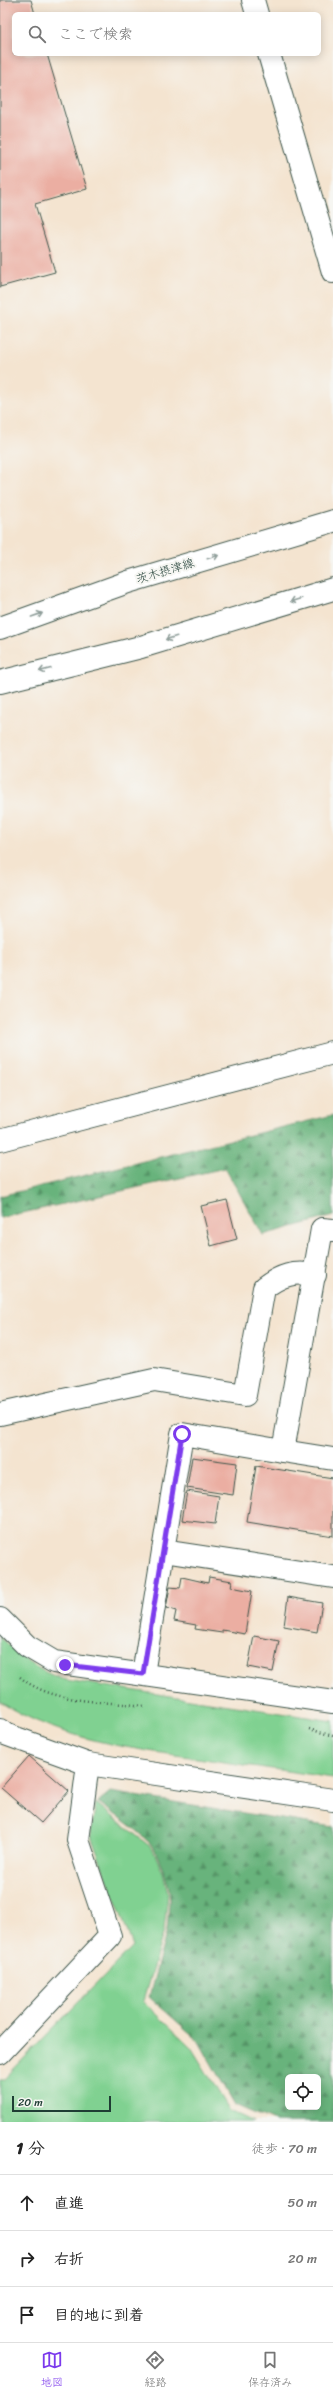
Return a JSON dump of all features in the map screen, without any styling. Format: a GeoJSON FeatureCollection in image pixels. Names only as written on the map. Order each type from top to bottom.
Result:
{"type":"FeatureCollection","features":[{"type":"Feature","properties":{"kind":"street"},"geometry":{"type":"LineString","coordinates":[[253,0],[256,12]]}},
{"type":"Feature","properties":{"kind":"street"},"geometry":{"type":"LineString","coordinates":[[270,56],[333,272]]}},
{"type":"Feature","properties":{"kind":"street","name":"茨木摂津線"},"geometry":{"type":"LineString","coordinates":[[0,628],[128,582],[333,521]]}},
{"type":"Feature","properties":{"kind":"street"},"geometry":{"type":"LineString","coordinates":[[0,682],[141,647],[333,589]]}},
{"type":"Feature","properties":{"kind":"street"},"geometry":{"type":"LineString","coordinates":[[0,1140],[333,1053]]}},
{"type":"Feature","properties":{"kind":"street"},"geometry":{"type":"LineString","coordinates":[[283,1451],[322,1229],[333,1230]]}},
{"type":"Feature","properties":{"kind":"street"},"geometry":{"type":"LineString","coordinates":[[0,1414],[154,1380],[245,1395],[264,1288],[288,1273],[302,1272],[315,1275]]}},
{"type":"Feature","properties":{"kind":"street"},"geometry":{"type":"LineString","coordinates":[[143,1674],[182,1434],[333,1459]]}},
{"type":"Feature","properties":{"kind":"street"},"geometry":{"type":"LineString","coordinates":[[163,1551],[333,1578]]}},
{"type":"Feature","properties":{"kind":"street"},"geometry":{"type":"LineString","coordinates":[[0,1619],[27,1646],[54,1662],[333,1702]]}},
{"type":"Feature","properties":{"kind":"street"},"geometry":{"type":"LineString","coordinates":[[2,1735],[88,1764],[333,1800]]}},
{"type":"Feature","properties":{"kind":"street"},"geometry":{"type":"LineString","coordinates":[[0,2053],[110,1936],[78,1840],[88,1764]]}},
{"type":"Feature","properties":{"kind":"green space"},"geometry":{"type":"Polygon","coordinates":[[[333,1115],[333,1216],[263,1235],[225,1168],[0,1218],[0,1196],[333,1115]]]}},
{"type":"Feature","properties":{"kind":"green space"},"geometry":{"type":"Polygon","coordinates":[[[0,1636],[30,1663],[47,1673],[66,1680],[333,1721],[333,1778],[146,1751],[71,1734],[46,1725],[23,1715],[0,1702],[0,1636]]]}},
{"type":"Feature","properties":{"kind":"green space"},"geometry":{"type":"Polygon","coordinates":[[[110,1792],[333,1827],[333,2122],[274,2122],[235,2105],[198,2040],[149,1997],[167,1930],[170,1892],[164,1871],[153,1846],[132,1827],[98,1802],[110,1792]]]}},
{"type":"Feature","properties":{"kind":"green space"},"geometry":{"type":"Polygon","coordinates":[[[96,1803],[152,1848],[163,1872],[168,1893],[164,1930],[143,2001],[191,2047],[230,2111],[254,2122],[0,2122],[0,2079],[4,2079],[133,1946],[92,1839],[91,1832],[96,1803]]]}},
{"type":"Feature","properties":{"kind":"building"},"geometry":{"type":"Polygon","coordinates":[[[0,0],[31,0],[34,12],[12,12],[12,56],[48,56],[87,189],[35,204],[55,272],[0,287],[0,0]]]}},
{"type":"Feature","properties":{"kind":"building"},"geometry":{"type":"Polygon","coordinates":[[[227,1200],[237,1239],[211,1246],[201,1206],[227,1200]]]}},
{"type":"Feature","properties":{"kind":"building"},"geometry":{"type":"Polygon","coordinates":[[[192,1457],[237,1463],[233,1495],[187,1488],[192,1457]]]}},
{"type":"Feature","properties":{"kind":"building"},"geometry":{"type":"Polygon","coordinates":[[[256,1466],[333,1478],[333,1536],[247,1522],[256,1466]]]}},
{"type":"Feature","properties":{"kind":"building"},"geometry":{"type":"Polygon","coordinates":[[[187,1491],[219,1496],[215,1524],[182,1520],[187,1491]]]}},
{"type":"Feature","properties":{"kind":"building"},"geometry":{"type":"Polygon","coordinates":[[[182,1577],[208,1583],[209,1577],[232,1581],[231,1587],[252,1591],[245,1634],[222,1630],[222,1633],[195,1629],[196,1625],[174,1621],[176,1611],[166,1608],[170,1587],[180,1588],[182,1577]]]}},
{"type":"Feature","properties":{"kind":"building"},"geometry":{"type":"Polygon","coordinates":[[[288,1597],[322,1603],[317,1632],[284,1626],[288,1597]]]}},
{"type":"Feature","properties":{"kind":"building"},"geometry":{"type":"Polygon","coordinates":[[[254,1636],[279,1641],[273,1672],[248,1667],[254,1636]]]}},
{"type":"Feature","properties":{"kind":"building"},"geometry":{"type":"Polygon","coordinates":[[[29,1756],[69,1791],[41,1823],[1,1788],[29,1756]]]}},
{"type":"Feature","properties":{"kind":"route"},"geometry":{"type":"LineString","coordinates":[[65,1665],[143,1674],[182,1434]]}}]}
